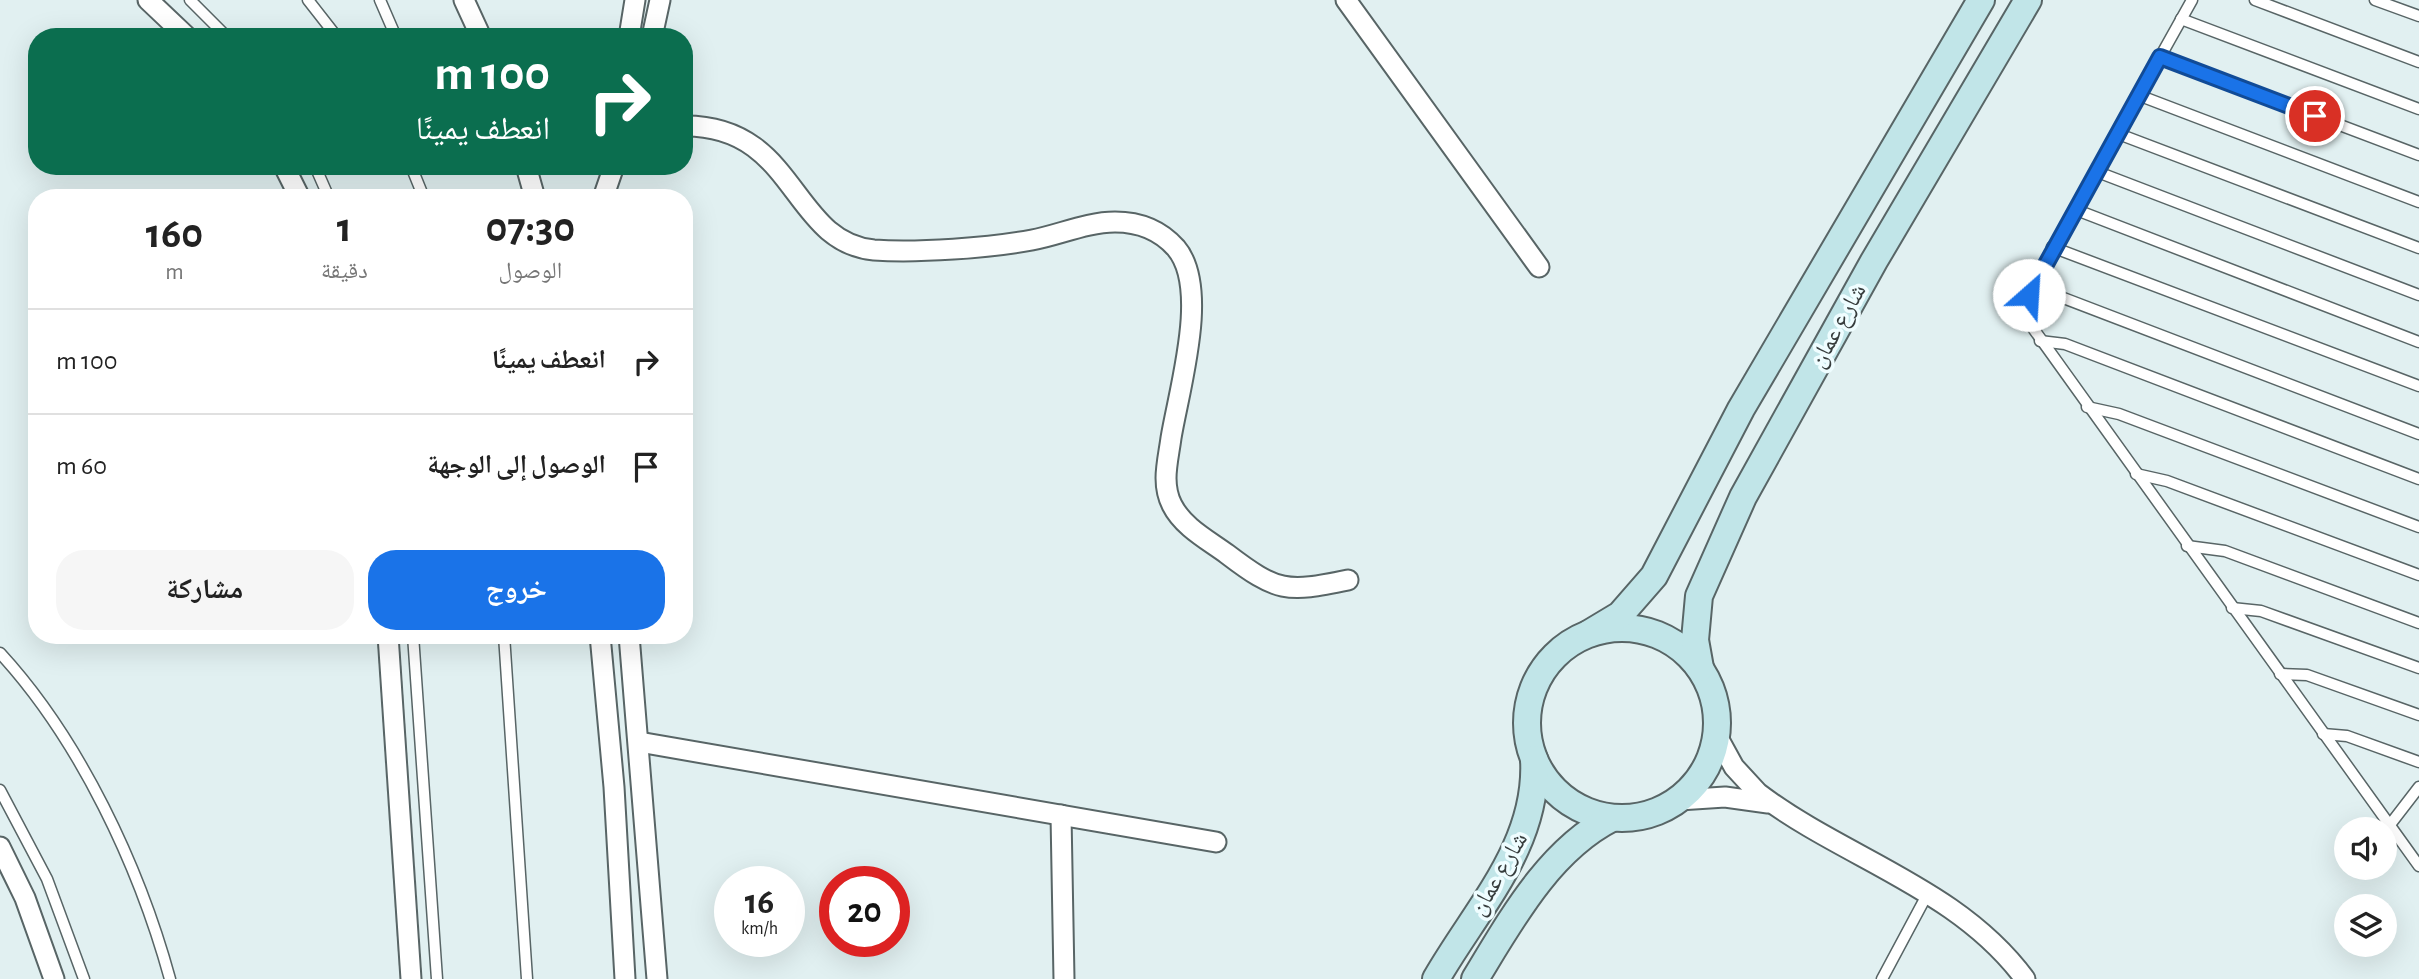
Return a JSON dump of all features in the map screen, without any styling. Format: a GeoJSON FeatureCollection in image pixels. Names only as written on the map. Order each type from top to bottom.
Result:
{"type":"FeatureCollection","features":[{"type":"Feature","properties":{"kind":"main road","name":"شارع عمان"},"geometry":{"type":"LineString","coordinates":[[1700,668],[1695,640],[1699,596],[1743,497],[1874,261],[2028,0]]}},
{"type":"Feature","properties":{"kind":"main road","name":"شارع عمان"},"geometry":{"type":"LineString","coordinates":[[1590,633],[1626,609],[1654,576],[1741,409],[1976,5]]}},
{"type":"Feature","properties":{"kind":"main road"},"geometry":{"type":"LineString","coordinates":[[1610,629],[1651,632],[1670,641],[1700,668],[1714,701],[1717,736],[1704,772],[1679,800],[1647,816],[1612,818],[1592,814],[1557,793],[1534,759],[1528,716],[1532,695],[1541,674],[1554,657],[1571,643],[1590,633],[1610,629]]}},
{"type":"Feature","properties":{"kind":"main road","name":"شارع عمان"},"geometry":{"type":"LineString","coordinates":[[1436,979],[1517,850],[1530,815],[1534,759]]}},
{"type":"Feature","properties":{"kind":"main road","name":"شارع عمان"},"geometry":{"type":"LineString","coordinates":[[1475,979],[1559,854],[1584,834],[1612,818]]}},
{"type":"Feature","properties":{"kind":"street"},"geometry":{"type":"LineString","coordinates":[[148,0],[178,28]]}},
{"type":"Feature","properties":{"kind":"street"},"geometry":{"type":"LineString","coordinates":[[464,0],[477,28]]}},
{"type":"Feature","properties":{"kind":"street"},"geometry":{"type":"LineString","coordinates":[[630,28],[635,0]]}},
{"type":"Feature","properties":{"kind":"street"},"geometry":{"type":"LineString","coordinates":[[654,28],[660,0]]}},
{"type":"Feature","properties":{"kind":"street"},"geometry":{"type":"LineString","coordinates":[[1346,0],[1539,267]]}},
{"type":"Feature","properties":{"kind":"street"},"geometry":{"type":"LineString","coordinates":[[693,127],[730,133],[758,148],[778,167],[823,227],[841,239],[863,248],[995,246],[1114,222],[1142,225],[1156,231],[1177,249],[1185,262],[1192,290],[1191,320],[1166,474],[1171,504],[1191,528],[1272,585],[1300,589],[1348,580]]}},
{"type":"Feature","properties":{"kind":"street"},"geometry":{"type":"LineString","coordinates":[[389,644],[411,979]]}},
{"type":"Feature","properties":{"kind":"street"},"geometry":{"type":"LineString","coordinates":[[601,644],[614,787],[625,979]]}},
{"type":"Feature","properties":{"kind":"street"},"geometry":{"type":"LineString","coordinates":[[630,644],[657,979]]}},
{"type":"Feature","properties":{"kind":"street"},"geometry":{"type":"LineString","coordinates":[[1717,736],[1734,767],[1772,804],[1929,893],[1984,934],[2025,979]]}},
{"type":"Feature","properties":{"kind":"street"},"geometry":{"type":"LineString","coordinates":[[639,742],[1216,842]]}},
{"type":"Feature","properties":{"kind":"street"},"geometry":{"type":"LineString","coordinates":[[1679,800],[1726,797],[1772,804]]}},
{"type":"Feature","properties":{"kind":"street"},"geometry":{"type":"LineString","coordinates":[[1060,815],[1064,979]]}},
{"type":"Feature","properties":{"kind":"street"},"geometry":{"type":"LineString","coordinates":[[0,847],[25,898],[54,979]]}},
{"type":"Feature","properties":{"kind":"lane"},"geometry":{"type":"LineString","coordinates":[[190,0],[218,28]]}},
{"type":"Feature","properties":{"kind":"lane"},"geometry":{"type":"LineString","coordinates":[[308,0],[330,28]]}},
{"type":"Feature","properties":{"kind":"lane"},"geometry":{"type":"LineString","coordinates":[[380,0],[392,28]]}},
{"type":"Feature","properties":{"kind":"lane"},"geometry":{"type":"LineString","coordinates":[[2192,0],[2052,247],[2032,286],[2028,315],[2040,341],[2383,817]]}},
{"type":"Feature","properties":{"kind":"lane"},"geometry":{"type":"LineString","coordinates":[[2255,0],[2419,62]]}},
{"type":"Feature","properties":{"kind":"lane"},"geometry":{"type":"LineString","coordinates":[[2375,0],[2419,16]]}},
{"type":"Feature","properties":{"kind":"lane"},"geometry":{"type":"LineString","coordinates":[[2181,19],[2419,109]]}},
{"type":"Feature","properties":{"kind":"lane"},"geometry":{"type":"LineString","coordinates":[[2160,57],[2419,155]]}},
{"type":"Feature","properties":{"kind":"lane"},"geometry":{"type":"LineString","coordinates":[[2138,95],[2419,202]]}},
{"type":"Feature","properties":{"kind":"lane"},"geometry":{"type":"LineString","coordinates":[[2116,133],[2419,248]]}},
{"type":"Feature","properties":{"kind":"lane"},"geometry":{"type":"LineString","coordinates":[[2095,171],[2419,295]]}},
{"type":"Feature","properties":{"kind":"lane"},"geometry":{"type":"LineString","coordinates":[[415,175],[421,189]]}},
{"type":"Feature","properties":{"kind":"lane"},"geometry":{"type":"LineString","coordinates":[[418,175],[418,182]]}},
{"type":"Feature","properties":{"kind":"lane"},"geometry":{"type":"LineString","coordinates":[[2074,209],[2419,342]]}},
{"type":"Feature","properties":{"kind":"lane"},"geometry":{"type":"LineString","coordinates":[[2052,247],[2419,386]]}},
{"type":"Feature","properties":{"kind":"lane"},"geometry":{"type":"LineString","coordinates":[[2032,286],[2419,434]]}},
{"type":"Feature","properties":{"kind":"lane"},"geometry":{"type":"LineString","coordinates":[[2040,341],[2065,344],[2419,479]]}},
{"type":"Feature","properties":{"kind":"lane"},"geometry":{"type":"LineString","coordinates":[[2087,407],[2119,414],[2419,527]]}},
{"type":"Feature","properties":{"kind":"lane"},"geometry":{"type":"LineString","coordinates":[[2136,474],[2167,481],[2419,575]]}},
{"type":"Feature","properties":{"kind":"lane"},"geometry":{"type":"LineString","coordinates":[[2187,546],[2225,551],[2419,623]]}},
{"type":"Feature","properties":{"kind":"lane"},"geometry":{"type":"LineString","coordinates":[[2232,608],[2261,611],[2419,668]]}},
{"type":"Feature","properties":{"kind":"lane"},"geometry":{"type":"LineString","coordinates":[[415,644],[437,979]]}},
{"type":"Feature","properties":{"kind":"lane"},"geometry":{"type":"LineString","coordinates":[[505,644],[527,979]]}},
{"type":"Feature","properties":{"kind":"lane"},"geometry":{"type":"LineString","coordinates":[[0,653],[53,723],[95,793],[131,867],[170,979]]}},
{"type":"Feature","properties":{"kind":"lane"},"geometry":{"type":"LineString","coordinates":[[2280,674],[2307,675],[2419,715]]}},
{"type":"Feature","properties":{"kind":"lane"},"geometry":{"type":"LineString","coordinates":[[2323,734],[2347,736],[2419,762]]}},
{"type":"Feature","properties":{"kind":"lane"},"geometry":{"type":"LineString","coordinates":[[2397,818],[2415,801],[2419,787]]}},
{"type":"Feature","properties":{"kind":"lane"},"geometry":{"type":"LineString","coordinates":[[0,790],[47,879],[84,979]]}},
{"type":"Feature","properties":{"kind":"lane"},"geometry":{"type":"LineString","coordinates":[[2397,836],[2419,865]]}},
{"type":"Feature","properties":{"kind":"lane"},"geometry":{"type":"LineString","coordinates":[[1882,979],[1929,893]]}},
{"type":"Feature","properties":{"kind":"route"},"geometry":{"type":"LineString","coordinates":[[2029,295],[2052,247],[2160,57],[2315,116]]}}]}
